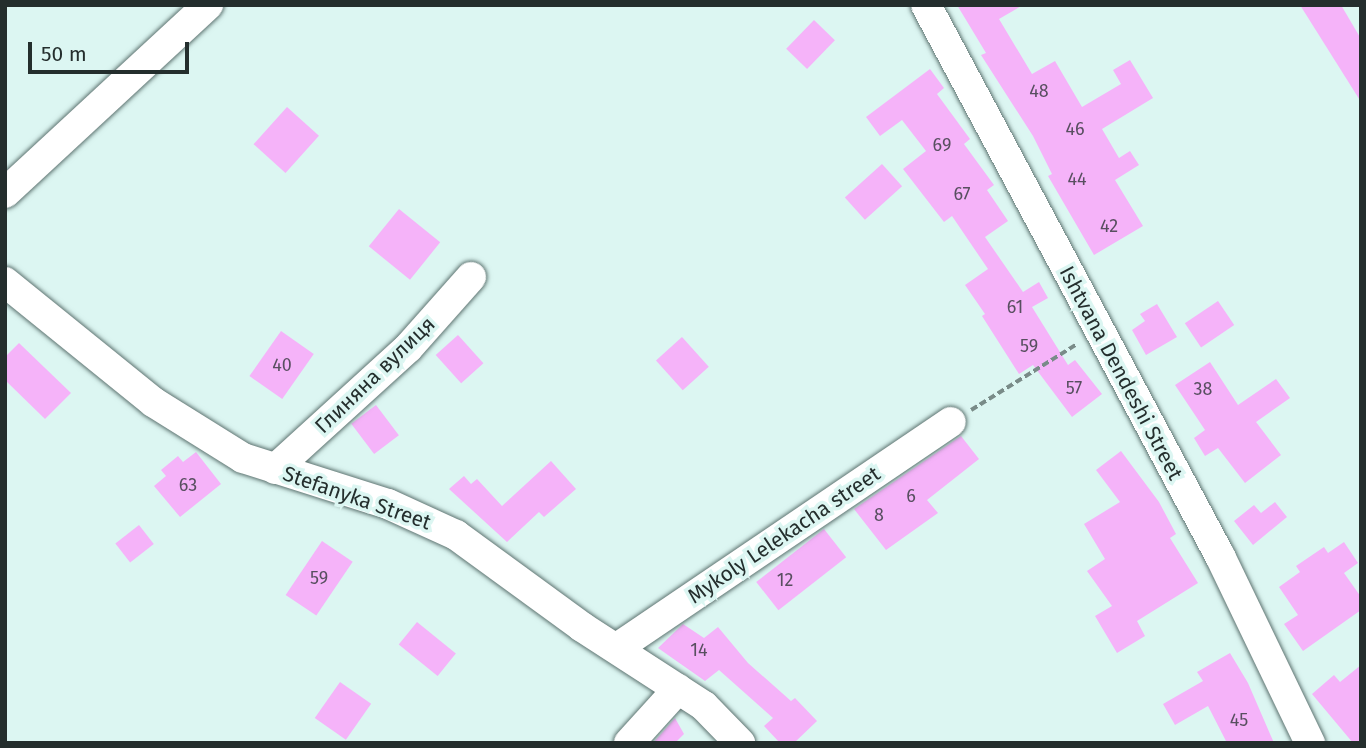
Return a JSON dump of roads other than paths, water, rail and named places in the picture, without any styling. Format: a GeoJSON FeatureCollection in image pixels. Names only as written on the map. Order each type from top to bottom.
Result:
{"type":"FeatureCollection","features":[{"type":"Feature","properties":{"kind":"street"},"geometry":{"type":"LineString","coordinates":[[5,193],[208,5]]}},
{"type":"Feature","properties":{"kind":"street","name":"Ishtvana Dendeshi Street"},"geometry":{"type":"LineString","coordinates":[[926,5],[1003,144],[1097,331],[1220,556],[1310,743]]}},
{"type":"Feature","properties":{"kind":"street","name":"Глиняна вулиця"},"geometry":{"type":"LineString","coordinates":[[275,469],[408,348],[471,277]]}},
{"type":"Feature","properties":{"kind":"street","name":"Stefanyka Street"},"geometry":{"type":"LineString","coordinates":[[5,282],[153,402],[243,458],[438,525],[712,713],[740,743]]}},
{"type":"Feature","properties":{"kind":"street","name":"Mykoly Lelekacha street"},"geometry":{"type":"LineString","coordinates":[[617,648],[951,422]]}},
{"type":"Feature","properties":{"kind":"street"},"geometry":{"type":"LineString","coordinates":[[629,743],[678,689]]}}]}
